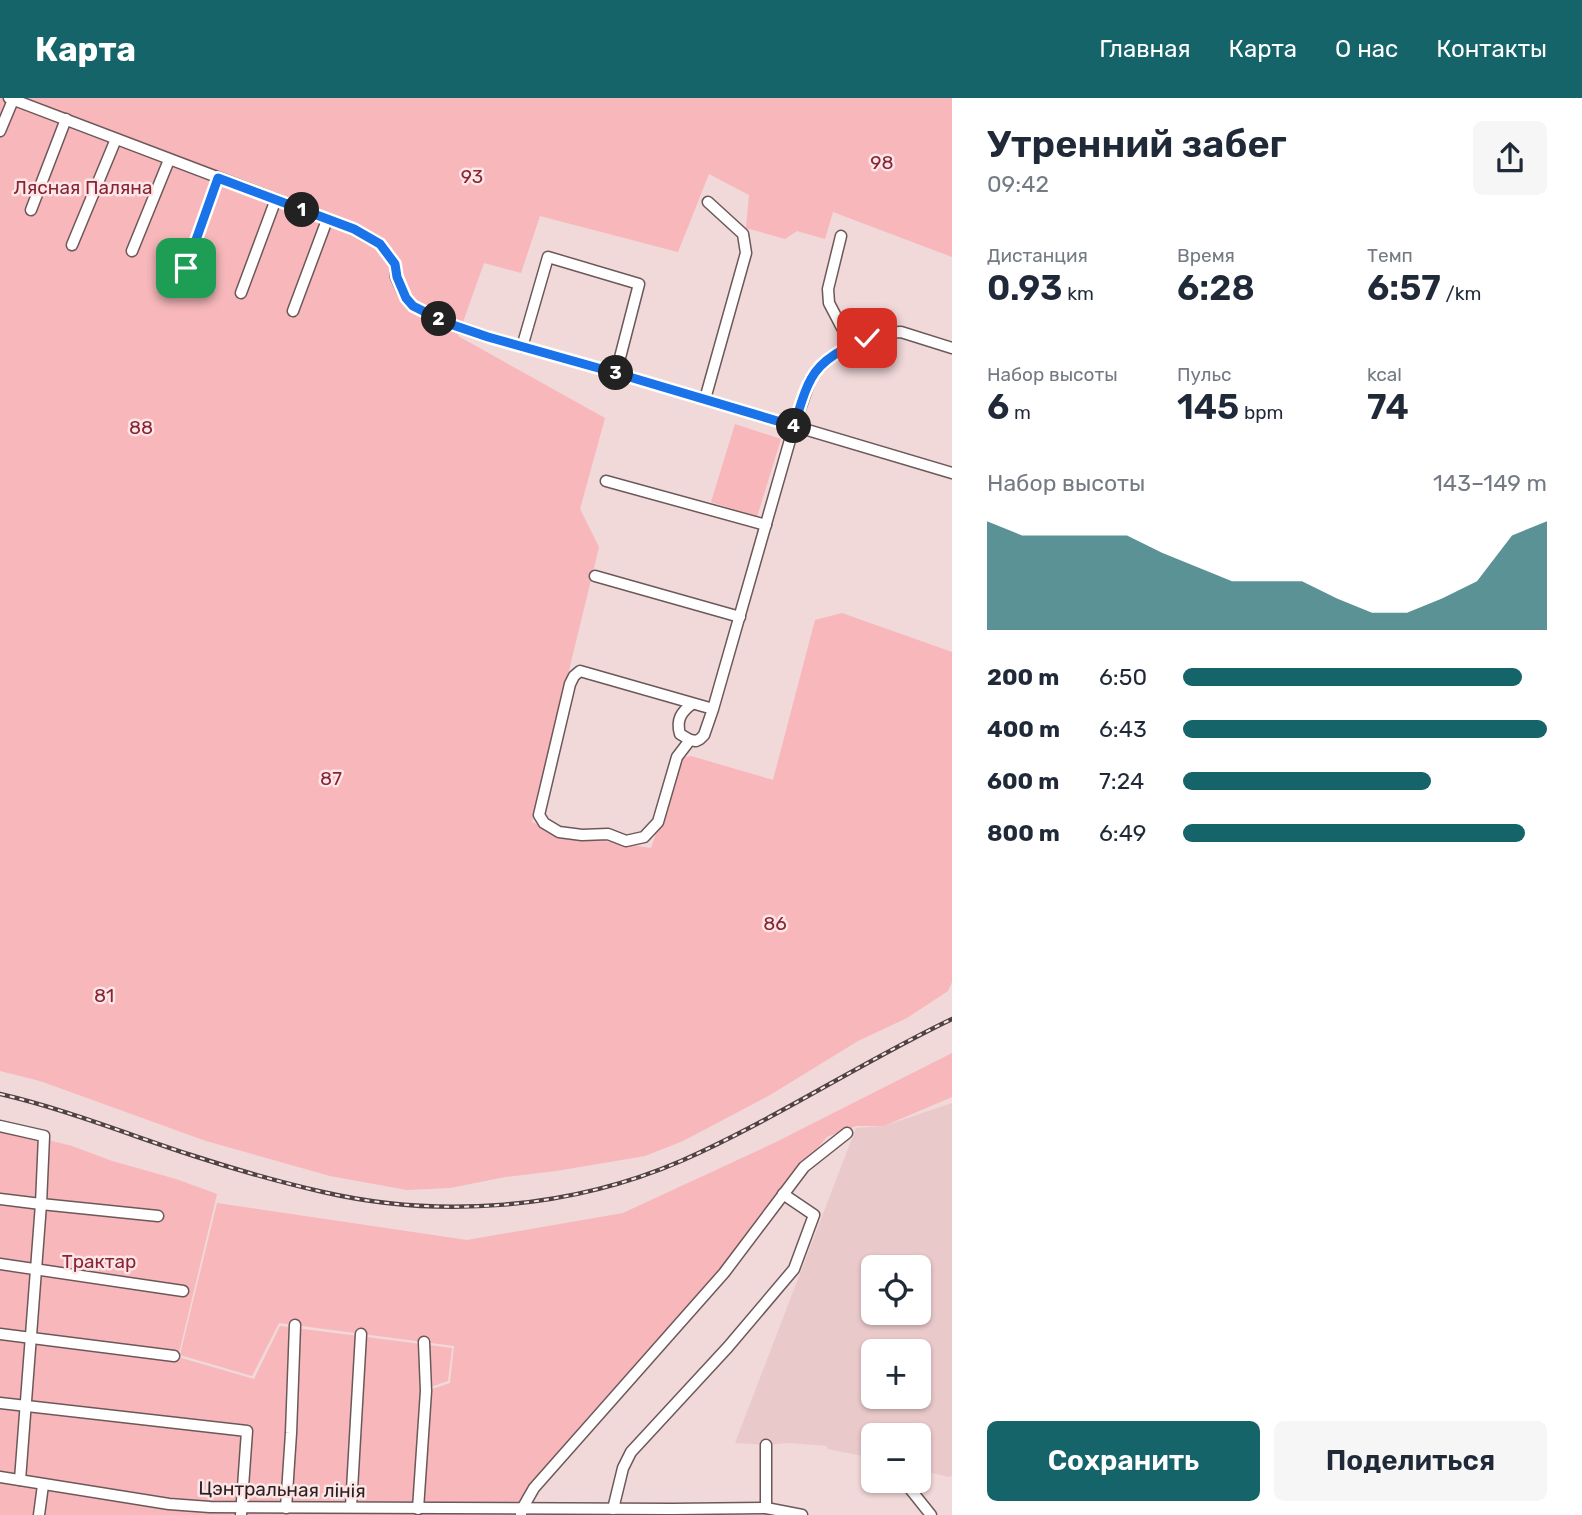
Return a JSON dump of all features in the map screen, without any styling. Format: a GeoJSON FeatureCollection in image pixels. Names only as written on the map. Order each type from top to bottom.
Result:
{"type":"FeatureCollection","features":[{"type":"Feature","properties":{"kind":"street"},"geometry":{"type":"LineString","coordinates":[[0,131],[11,99],[354,229],[380,244],[395,264],[402,289],[413,306],[440,320],[488,337],[952,472]]}},
{"type":"Feature","properties":{"kind":"street"},"geometry":{"type":"LineString","coordinates":[[31,211],[66,119]]}},
{"type":"Feature","properties":{"kind":"street"},"geometry":{"type":"LineString","coordinates":[[72,245],[116,139]]}},
{"type":"Feature","properties":{"kind":"street"},"geometry":{"type":"LineString","coordinates":[[132,251],[169,160]]}},
{"type":"Feature","properties":{"kind":"street"},"geometry":{"type":"LineString","coordinates":[[186,268],[218,178]]}},
{"type":"Feature","properties":{"kind":"street"},"geometry":{"type":"LineString","coordinates":[[241,293],[276,199]]}},
{"type":"Feature","properties":{"kind":"street"},"geometry":{"type":"LineString","coordinates":[[705,399],[746,253],[743,234],[708,202]]}},
{"type":"Feature","properties":{"kind":"street"},"geometry":{"type":"LineString","coordinates":[[293,311],[327,220]]}},
{"type":"Feature","properties":{"kind":"street"},"geometry":{"type":"LineString","coordinates":[[841,236],[828,289],[829,303],[850,345]]}},
{"type":"Feature","properties":{"kind":"street"},"geometry":{"type":"LineString","coordinates":[[522,346],[548,257],[639,284],[616,373]]}},
{"type":"Feature","properties":{"kind":"street"},"geometry":{"type":"LineString","coordinates":[[692,704],[683,711],[678,722],[680,734],[690,740],[701,739],[713,709],[794,426],[810,380],[817,370],[850,345],[879,333],[901,332],[952,348]]}},
{"type":"Feature","properties":{"kind":"street"},"geometry":{"type":"LineString","coordinates":[[606,481],[766,525]]}},
{"type":"Feature","properties":{"kind":"street"},"geometry":{"type":"LineString","coordinates":[[595,576],[740,617]]}},
{"type":"Feature","properties":{"kind":"street"},"geometry":{"type":"LineString","coordinates":[[690,740],[677,757],[658,822],[644,837],[626,841],[608,834],[559,832],[544,823],[539,815],[570,684],[580,671],[713,709]]}},
{"type":"Feature","properties":{"kind":"street"},"geometry":{"type":"LineString","coordinates":[[0,1126],[44,1136],[20,1480]]}},
{"type":"Feature","properties":{"kind":"street"},"geometry":{"type":"LineString","coordinates":[[522,1512],[534,1488],[724,1273],[804,1167],[847,1133]]}},
{"type":"Feature","properties":{"kind":"street"},"geometry":{"type":"LineString","coordinates":[[613,1509],[623,1468],[632,1451],[728,1347],[794,1269],[814,1215],[783,1194]]}},
{"type":"Feature","properties":{"kind":"street"},"geometry":{"type":"LineString","coordinates":[[0,1199],[159,1216]]}},
{"type":"Feature","properties":{"kind":"street"},"geometry":{"type":"LineString","coordinates":[[0,1264],[183,1291]]}},
{"type":"Feature","properties":{"kind":"street"},"geometry":{"type":"LineString","coordinates":[[286,1507],[295,1325]]}},
{"type":"Feature","properties":{"kind":"street"},"geometry":{"type":"LineString","coordinates":[[0,1334],[174,1356]]}},
{"type":"Feature","properties":{"kind":"street"},"geometry":{"type":"LineString","coordinates":[[351,1507],[361,1334]]}},
{"type":"Feature","properties":{"kind":"street"},"geometry":{"type":"LineString","coordinates":[[418,1509],[426,1391],[424,1342]]}},
{"type":"Feature","properties":{"kind":"street"},"geometry":{"type":"LineString","coordinates":[[0,1403],[247,1432],[241,1511]]}},
{"type":"Feature","properties":{"kind":"street"},"geometry":{"type":"LineString","coordinates":[[766,1444],[766,1508]]}},
{"type":"Feature","properties":{"kind":"street","name":"Цэнтральная лінія"},"geometry":{"type":"LineString","coordinates":[[0,1477],[168,1510],[241,1511],[286,1507],[311,1511],[351,1507],[383,1512],[418,1509],[454,1512],[613,1509],[632,1512],[766,1508],[802,1515]]}},
{"type":"Feature","properties":{"kind":"street"},"geometry":{"type":"LineString","coordinates":[[39,1515],[43,1485]]}},
{"type":"Feature","properties":{"kind":"street"},"geometry":{"type":"LineString","coordinates":[[913,1493],[931,1515]]}},
{"type":"Feature","properties":{"kind":"shaded area"},"geometry":{"type":"Polygon","coordinates":[[[952,1103],[952,1476],[949,1477],[931,1473],[931,1423],[861,1423],[861,1456],[827,1449],[827,1446],[735,1443],[856,1128],[884,1126],[952,1103]]]}},
{"type":"Feature","properties":{"kind":"green space"},"geometry":{"type":"Polygon","coordinates":[[[0,98],[952,98],[952,257],[833,212],[825,239],[797,231],[785,239],[746,228],[749,195],[709,174],[678,252],[540,216],[521,273],[484,263],[458,336],[605,418],[580,509],[599,547],[532,822],[562,835],[651,848],[682,758],[691,756],[773,780],[815,620],[842,613],[952,652],[952,982],[948,991],[907,1018],[858,1041],[770,1095],[683,1141],[645,1156],[450,1188],[407,1190],[330,1176],[206,1141],[40,1081],[0,1071],[0,98]]]}},
{"type":"Feature","properties":{"kind":"green space"},"geometry":{"type":"Polygon","coordinates":[[[735,424],[781,439],[757,517],[711,502],[735,424]]]}},
{"type":"Feature","properties":{"kind":"green space"},"geometry":{"type":"Polygon","coordinates":[[[952,1053],[952,1097],[884,1126],[856,1126],[827,1137],[784,1186],[742,1244],[587,1418],[515,1506],[418,1503],[426,1391],[450,1383],[454,1346],[279,1323],[252,1376],[180,1355],[217,1203],[467,1240],[623,1213],[774,1143],[952,1053]]]}},
{"type":"Feature","properties":{"kind":"green space","name":"Трактар"},"geometry":{"type":"Polygon","coordinates":[[[0,1128],[72,1146],[217,1194],[178,1357],[254,1379],[280,1326],[452,1348],[448,1381],[424,1389],[415,1511],[612,1512],[617,1515],[0,1515],[0,1128]]]}},
{"type":"Feature","properties":{"kind":"railway"},"geometry":{"type":"LineString","coordinates":[[0,1094],[72,1114],[273,1180],[323,1192],[413,1205],[504,1205],[595,1190],[681,1161],[750,1128],[952,1019]]}},
{"type":"Feature","properties":{"kind":"route"},"geometry":{"type":"LineString","coordinates":[[186,268],[218,178],[354,229],[380,244],[395,264],[406,298],[413,306],[447,323],[794,426],[810,380],[817,370],[850,345],[867,338]]}},
{"type":"Feature","properties":{"kind":"park label","name":"98"},"geometry":{"type":"Point","coordinates":[882,162]}},
{"type":"Feature","properties":{"kind":"park label","name":"93"},"geometry":{"type":"Point","coordinates":[472,176]}},
{"type":"Feature","properties":{"kind":"park label","name":"Лясная Паляна"},"geometry":{"type":"Point","coordinates":[83,187]}},
{"type":"Feature","properties":{"kind":"park label","name":"88"},"geometry":{"type":"Point","coordinates":[141,427]}},
{"type":"Feature","properties":{"kind":"park label","name":"87"},"geometry":{"type":"Point","coordinates":[331,778]}},
{"type":"Feature","properties":{"kind":"park label","name":"86"},"geometry":{"type":"Point","coordinates":[775,923]}},
{"type":"Feature","properties":{"kind":"park label","name":"81"},"geometry":{"type":"Point","coordinates":[104,995]}}]}
